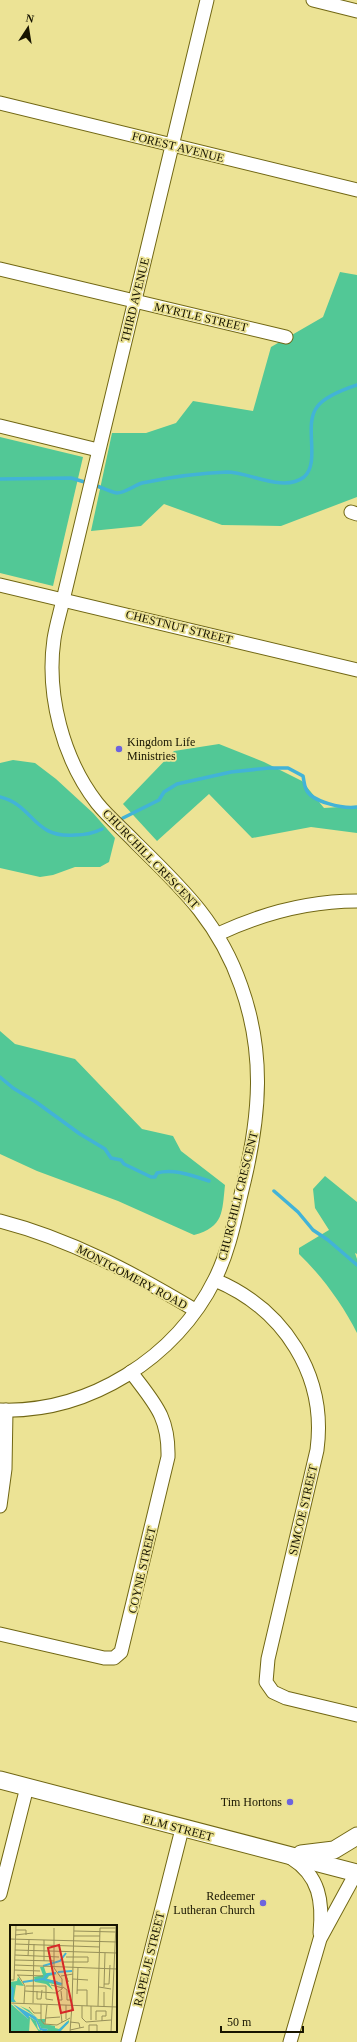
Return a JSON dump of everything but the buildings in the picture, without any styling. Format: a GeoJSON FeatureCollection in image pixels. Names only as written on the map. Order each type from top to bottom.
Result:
{"type":"FeatureCollection","features":[{"type":"Feature","properties":{"kind":"main road","name":"ELM STREET"},"geometry":{"type":"LineString","coordinates":[[0,1780],[182,1829],[357,1872]]}},
{"type":"Feature","properties":{"kind":"main road"},"geometry":{"type":"LineString","coordinates":[[287,1856],[329,1851],[344,1846],[357,1836]]}},
{"type":"Feature","properties":{"kind":"street","name":"THIRD AVENUE"},"geometry":{"type":"LineString","coordinates":[[63,600],[207,0]]}},
{"type":"Feature","properties":{"kind":"street"},"geometry":{"type":"LineString","coordinates":[[313,0],[357,11]]}},
{"type":"Feature","properties":{"kind":"street","name":"FOREST AVENUE"},"geometry":{"type":"LineString","coordinates":[[0,103],[357,190]]}},
{"type":"Feature","properties":{"kind":"street","name":"MYRTLE STREET"},"geometry":{"type":"LineString","coordinates":[[0,269],[286,337]]}},
{"type":"Feature","properties":{"kind":"street"},"geometry":{"type":"LineString","coordinates":[[0,426],[98,450]]}},
{"type":"Feature","properties":{"kind":"street","name":"CHESTNUT STREET"},"geometry":{"type":"LineString","coordinates":[[0,585],[357,670]]}},
{"type":"Feature","properties":{"kind":"street","name":"CHURCHILL CRESCENT"},"geometry":{"type":"LineString","coordinates":[[3,1410],[45,1406],[76,1400],[106,1387],[158,1353],[179,1333],[215,1280],[228,1246],[254,1141],[258,1088],[257,1064],[249,1011],[234,967],[218,934],[186,892],[97,803],[70,754],[57,714],[53,680],[54,641],[63,600]]}},
{"type":"Feature","properties":{"kind":"street"},"geometry":{"type":"LineString","coordinates":[[218,934],[245,921],[307,904],[357,901]]}},
{"type":"Feature","properties":{"kind":"street","name":"MONTGOMERY ROAD"},"geometry":{"type":"LineString","coordinates":[[0,1221],[36,1232],[79,1248],[138,1278],[195,1310]]}},
{"type":"Feature","properties":{"kind":"street","name":"SIMCOE STREET"},"geometry":{"type":"LineString","coordinates":[[215,1280],[239,1292],[255,1303],[286,1332],[301,1356],[312,1385],[316,1404],[318,1423],[317,1450],[268,1659],[266,1682],[273,1692],[286,1698],[357,1715]]}},
{"type":"Feature","properties":{"kind":"street","name":"COYNE STREET"},"geometry":{"type":"LineString","coordinates":[[0,1634],[104,1658],[114,1658],[121,1652],[168,1457],[167,1435],[161,1415],[149,1394],[131,1372]]}},
{"type":"Feature","properties":{"kind":"street"},"geometry":{"type":"LineString","coordinates":[[0,1506],[5,1469],[3,1410]]}},
{"type":"Feature","properties":{"kind":"street"},"geometry":{"type":"LineString","coordinates":[[0,1894],[27,1787]]}},
{"type":"Feature","properties":{"kind":"street","name":"RAPELJE STREET"},"geometry":{"type":"LineString","coordinates":[[128,2042],[182,1829]]}},
{"type":"Feature","properties":{"kind":"street"},"geometry":{"type":"LineString","coordinates":[[287,1856],[299,1863],[309,1873],[319,1891],[321,1915],[320,1939]]}},
{"type":"Feature","properties":{"kind":"street"},"geometry":{"type":"LineString","coordinates":[[290,2042],[320,1939],[357,1872]]}},
{"type":"Feature","properties":{"kind":"green space"},"geometry":{"type":"Polygon","coordinates":[[[340,272],[357,275],[357,497],[281,526],[222,525],[164,504],[141,526],[91,531],[112,433],[146,433],[176,423],[193,401],[253,411],[271,347],[323,317],[340,272]]]}},
{"type":"Feature","properties":{"kind":"green space"},"geometry":{"type":"Polygon","coordinates":[[[0,437],[83,457],[53,586],[0,573],[0,437]]]}},
{"type":"Feature","properties":{"kind":"green space"},"geometry":{"type":"Polygon","coordinates":[[[219,744],[264,762],[302,781],[324,808],[357,806],[357,833],[311,827],[252,838],[209,794],[157,841],[123,804],[174,751],[219,744]]]}},
{"type":"Feature","properties":{"kind":"green space"},"geometry":{"type":"Polygon","coordinates":[[[13,760],[35,763],[56,779],[93,813],[115,838],[109,862],[100,867],[75,867],[53,875],[40,877],[0,868],[0,763],[13,760]]]}},
{"type":"Feature","properties":{"kind":"green space"},"geometry":{"type":"Polygon","coordinates":[[[0,1031],[15,1044],[75,1059],[142,1129],[173,1136],[181,1151],[225,1185],[222,1211],[216,1223],[204,1232],[194,1235],[118,1201],[37,1171],[0,1154],[0,1031]]]}},
{"type":"Feature","properties":{"kind":"green space"},"geometry":{"type":"Polygon","coordinates":[[[325,1176],[357,1202],[357,1254],[355,1253],[357,1259],[357,1333],[331,1291],[299,1254],[299,1248],[329,1230],[315,1208],[313,1189],[325,1176]]]}},
{"type":"Feature","properties":{"kind":"waterway"},"geometry":{"type":"LineString","coordinates":[[94,485],[117,493],[123,492],[142,483],[195,474],[227,472],[276,482],[286,483],[296,481],[304,477],[309,470],[312,453],[311,423],[317,407],[330,396],[357,385]]}},
{"type":"Feature","properties":{"kind":"waterway"},"geometry":{"type":"LineString","coordinates":[[0,479],[71,478],[88,483]]}},
{"type":"Feature","properties":{"kind":"waterway"},"geometry":{"type":"LineString","coordinates":[[123,818],[159,800],[164,792],[177,784],[231,772],[269,768],[288,768],[303,776],[305,787],[309,794],[314,798],[336,806],[357,807]]}},
{"type":"Feature","properties":{"kind":"waterway"},"geometry":{"type":"LineString","coordinates":[[0,797],[11,801],[20,807],[42,827],[50,832],[61,835],[82,835],[102,829]]}},
{"type":"Feature","properties":{"kind":"waterway"},"geometry":{"type":"LineString","coordinates":[[0,1077],[13,1088],[36,1102],[80,1134],[105,1149],[111,1158],[121,1160],[124,1164],[151,1177],[155,1177],[157,1173],[170,1171],[183,1173],[209,1181]]}},
{"type":"Feature","properties":{"kind":"waterway"},"geometry":{"type":"LineString","coordinates":[[274,1191],[298,1212],[313,1230],[328,1240],[357,1265]]}},
{"type":"Feature","properties":{"kind":"place","name":"Kingdom Life Ministries"},"geometry":{"type":"Point","coordinates":[119,749]}},
{"type":"Feature","properties":{"kind":"place","name":"Tim Hortons"},"geometry":{"type":"Point","coordinates":[290,1802]}},
{"type":"Feature","properties":{"kind":"place","name":"Redeemer Lutheran Church"},"geometry":{"type":"Point","coordinates":[263,1903]}}]}
